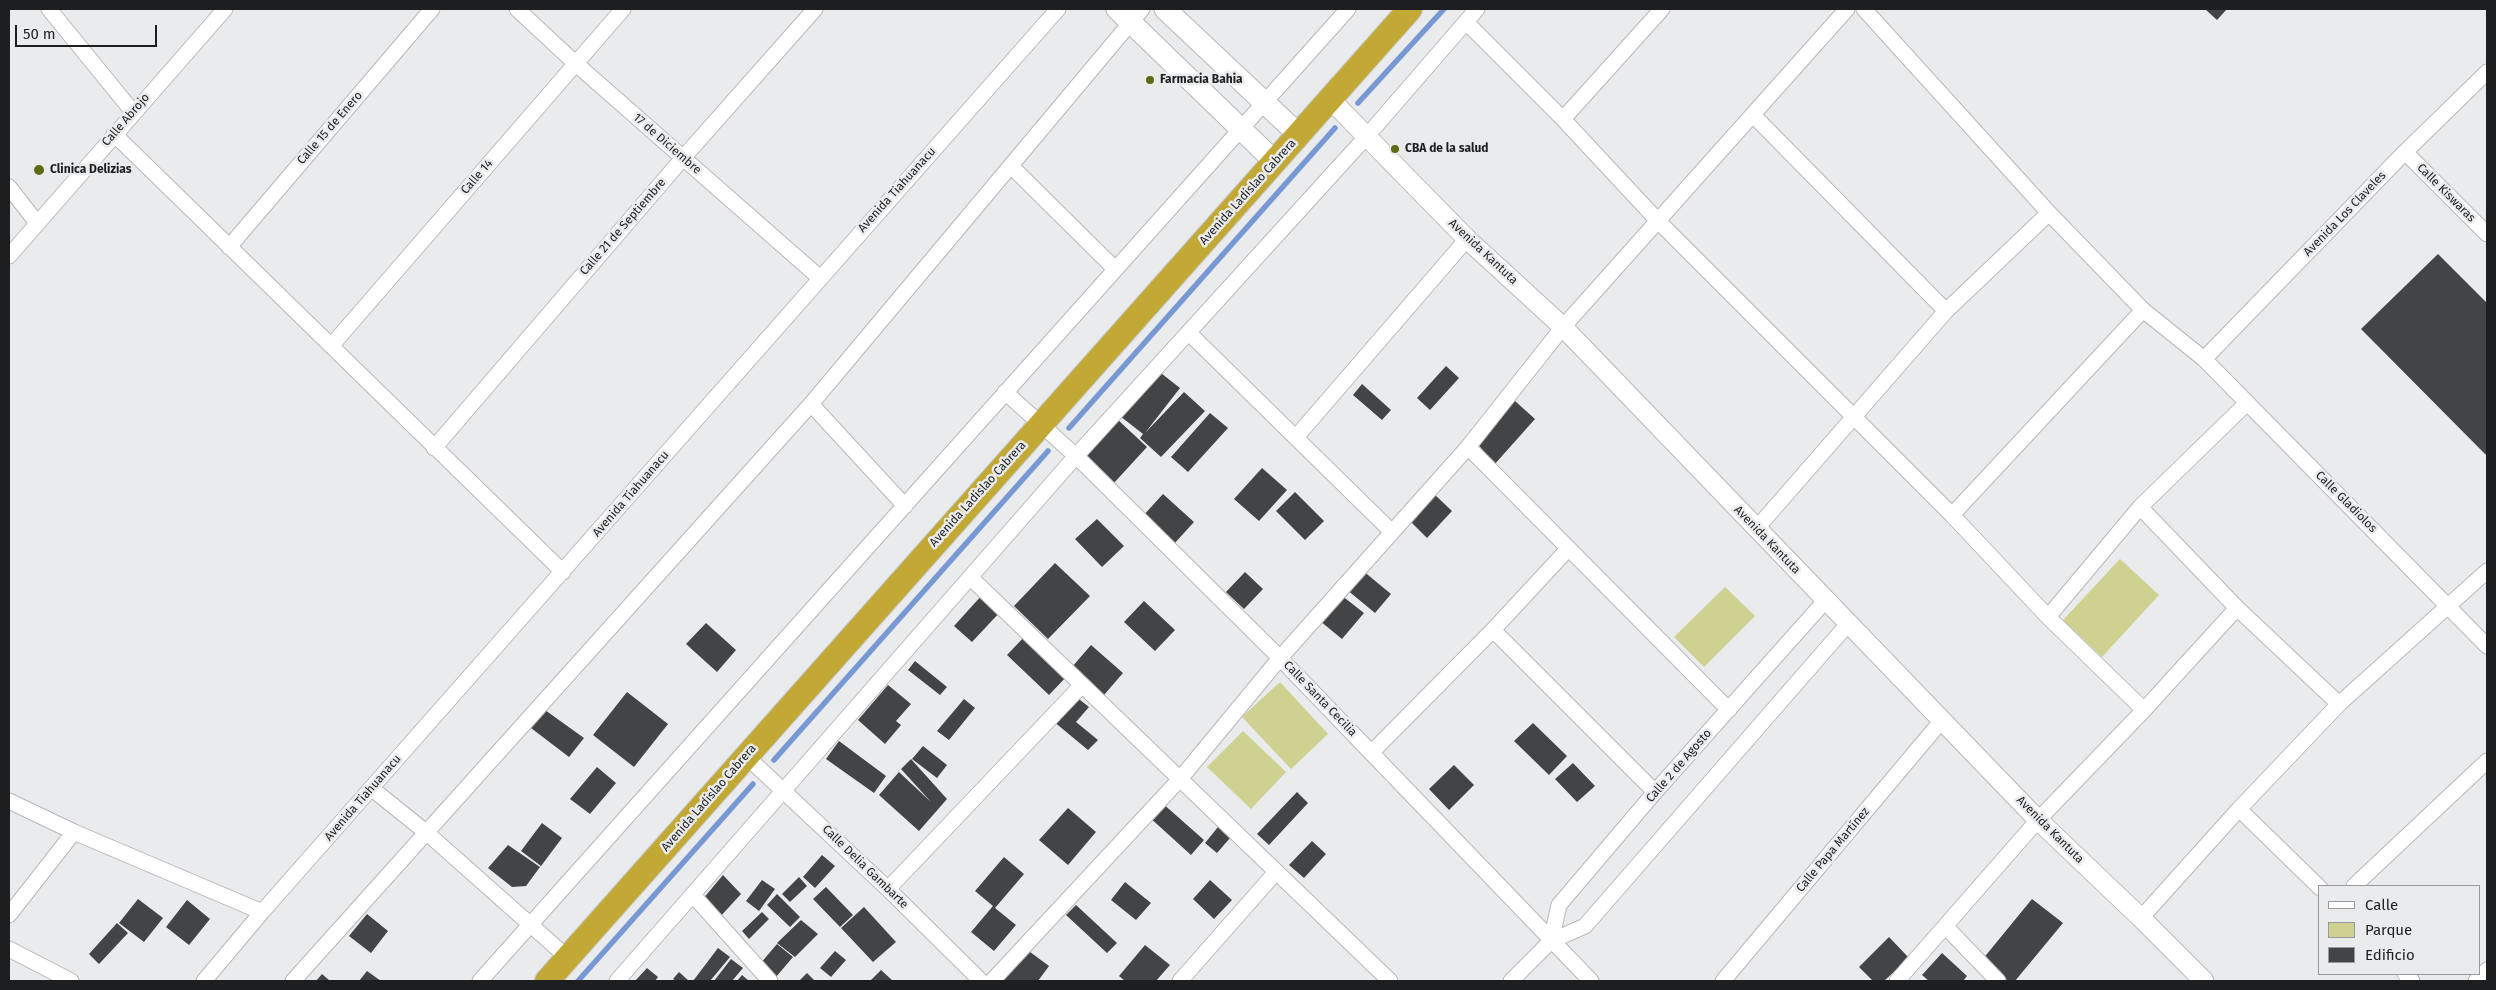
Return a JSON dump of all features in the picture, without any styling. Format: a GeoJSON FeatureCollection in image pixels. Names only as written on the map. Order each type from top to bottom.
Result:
{"type":"FeatureCollection","features":[{"type":"Feature","properties":{"kind":"highway","name":"Avenida Ladislao Cabrera"},"geometry":{"type":"LineString","coordinates":[[547,981],[1410,9]]}},
{"type":"Feature","properties":{"kind":"main road"},"geometry":{"type":"LineString","coordinates":[[1165,9],[1299,135]]}},
{"type":"Feature","properties":{"kind":"main road"},"geometry":{"type":"LineString","coordinates":[[1130,13],[1275,162]]}},
{"type":"Feature","properties":{"kind":"street"},"geometry":{"type":"LineString","coordinates":[[49,9],[133,112]]}},
{"type":"Feature","properties":{"kind":"street","name":"Calle Abrojo"},"geometry":{"type":"LineString","coordinates":[[9,256],[225,9]]}},
{"type":"Feature","properties":{"kind":"street","name":"Calle 15 de Enero"},"geometry":{"type":"LineString","coordinates":[[229,247],[432,9]]}},
{"type":"Feature","properties":{"kind":"street","name":"17 de Diciembre"},"geometry":{"type":"LineString","coordinates":[[517,9],[575,63],[820,278]]}},
{"type":"Feature","properties":{"kind":"street","name":"Calle 14"},"geometry":{"type":"LineString","coordinates":[[332,345],[623,9]]}},
{"type":"Feature","properties":{"kind":"street","name":"Calle 21 de Septiembre"},"geometry":{"type":"LineString","coordinates":[[434,448],[683,158],[815,9]]}},
{"type":"Feature","properties":{"kind":"street","name":"Avenida Tiahuanacu"},"geometry":{"type":"LineString","coordinates":[[204,981],[262,912],[1058,9]]}},
{"type":"Feature","properties":{"kind":"street"},"geometry":{"type":"LineString","coordinates":[[480,981],[1348,9]]}},
{"type":"Feature","properties":{"kind":"street"},"geometry":{"type":"LineString","coordinates":[[617,981],[1076,456],[1190,333],[1478,9]]}},
{"type":"Feature","properties":{"kind":"street"},"geometry":{"type":"LineString","coordinates":[[1563,119],[1662,9]]}},
{"type":"Feature","properties":{"kind":"street"},"geometry":{"type":"LineString","coordinates":[[992,981],[1180,779],[1280,658],[1468,447],[1563,327],[1848,9]]}},
{"type":"Feature","properties":{"kind":"street","name":"Calle Gladiolos"},"geometry":{"type":"LineString","coordinates":[[1864,9],[2049,213],[2143,310],[2204,358],[2450,606],[2487,646]]}},
{"type":"Feature","properties":{"kind":"street"},"geometry":{"type":"LineString","coordinates":[[293,981],[811,404],[1011,166],[1130,13]]}},
{"type":"Feature","properties":{"kind":"street"},"geometry":{"type":"LineString","coordinates":[[1466,22],[1563,119],[1658,221],[1952,515],[2048,617],[2144,710]]}},
{"type":"Feature","properties":{"kind":"street","name":"Avenida Los Claveles"},"geometry":{"type":"LineString","coordinates":[[2204,358],[2405,152],[2487,72]]}},
{"type":"Feature","properties":{"kind":"street","name":"Avenida Kantuta"},"geometry":{"type":"LineString","coordinates":[[1330,99],[1467,239],[1563,327],[1825,601],[1943,719],[2038,820],[2204,981]]}},
{"type":"Feature","properties":{"kind":"street"},"geometry":{"type":"LineString","coordinates":[[1753,115],[1946,311]]}},
{"type":"Feature","properties":{"kind":"street"},"geometry":{"type":"LineString","coordinates":[[114,134],[332,345],[434,448],[562,572]]}},
{"type":"Feature","properties":{"kind":"street","name":"Calle Kiswaras"},"geometry":{"type":"LineString","coordinates":[[2405,152],[2487,234]]}},
{"type":"Feature","properties":{"kind":"street"},"geometry":{"type":"LineString","coordinates":[[1011,166],[1115,269]]}},
{"type":"Feature","properties":{"kind":"street"},"geometry":{"type":"LineString","coordinates":[[9,187],[37,223]]}},
{"type":"Feature","properties":{"kind":"street"},"geometry":{"type":"LineString","coordinates":[[1756,529],[1946,311],[2049,213]]}},
{"type":"Feature","properties":{"kind":"street"},"geometry":{"type":"LineString","coordinates":[[1296,436],[1467,239]]}},
{"type":"Feature","properties":{"kind":"street"},"geometry":{"type":"LineString","coordinates":[[1952,515],[2143,310]]}},
{"type":"Feature","properties":{"kind":"street"},"geometry":{"type":"LineString","coordinates":[[1190,333],[1392,532]]}},
{"type":"Feature","properties":{"kind":"street","name":"Calle Santa Cecilia"},"geometry":{"type":"LineString","coordinates":[[1005,392],[1076,456],[1280,658],[1372,752],[1550,941],[1591,981]]}},
{"type":"Feature","properties":{"kind":"street"},"geometry":{"type":"LineString","coordinates":[[2048,617],[2140,508],[2247,403]]}},
{"type":"Feature","properties":{"kind":"street"},"geometry":{"type":"LineString","coordinates":[[811,404],[905,506]]}},
{"type":"Feature","properties":{"kind":"street"},"geometry":{"type":"LineString","coordinates":[[1468,447],[1729,710]]}},
{"type":"Feature","properties":{"kind":"street"},"geometry":{"type":"LineString","coordinates":[[2140,508],[2237,608],[2339,704]]}},
{"type":"Feature","properties":{"kind":"street"},"geometry":{"type":"LineString","coordinates":[[1372,752],[1493,630],[1568,549]]}},
{"type":"Feature","properties":{"kind":"street"},"geometry":{"type":"LineString","coordinates":[[2141,918],[2239,809],[2339,704],[2487,571]]}},
{"type":"Feature","properties":{"kind":"street"},"geometry":{"type":"LineString","coordinates":[[971,578],[1390,981]]}},
{"type":"Feature","properties":{"kind":"street","name":"Calle 2 de Agosto"},"geometry":{"type":"LineString","coordinates":[[1550,941],[1559,905],[1655,792],[1825,601]]}},
{"type":"Feature","properties":{"kind":"street"},"geometry":{"type":"LineString","coordinates":[[1897,981],[2038,820],[2144,710],[2237,608]]}},
{"type":"Feature","properties":{"kind":"street","name":"Calle 2 de Agosto"},"geometry":{"type":"LineString","coordinates":[[1512,981],[1550,941],[1585,926],[1848,624]]}},
{"type":"Feature","properties":{"kind":"street"},"geometry":{"type":"LineString","coordinates":[[1493,630],[1655,792]]}},
{"type":"Feature","properties":{"kind":"street"},"geometry":{"type":"LineString","coordinates":[[888,889],[1082,684]]}},
{"type":"Feature","properties":{"kind":"street","name":"Calle Papa Martínez"},"geometry":{"type":"LineString","coordinates":[[1723,981],[1943,719]]}},
{"type":"Feature","properties":{"kind":"street","name":"Calle Delia Gambarte"},"geometry":{"type":"LineString","coordinates":[[746,756],[888,889],[980,981]]}},
{"type":"Feature","properties":{"kind":"street"},"geometry":{"type":"LineString","coordinates":[[2355,885],[2487,761]]}},
{"type":"Feature","properties":{"kind":"street"},"geometry":{"type":"LineString","coordinates":[[371,788],[427,833],[531,923],[568,958]]}},
{"type":"Feature","properties":{"kind":"street"},"geometry":{"type":"LineString","coordinates":[[9,801],[74,832],[262,912]]}},
{"type":"Feature","properties":{"kind":"street"},"geometry":{"type":"LineString","coordinates":[[2239,809],[2318,886]]}},
{"type":"Feature","properties":{"kind":"street"},"geometry":{"type":"LineString","coordinates":[[9,915],[74,832]]}},
{"type":"Feature","properties":{"kind":"street"},"geometry":{"type":"LineString","coordinates":[[1188,978],[1276,872]]}},
{"type":"Feature","properties":{"kind":"street"},"geometry":{"type":"LineString","coordinates":[[693,895],[770,981]]}},
{"type":"Feature","properties":{"kind":"street"},"geometry":{"type":"LineString","coordinates":[[1945,926],[1998,981]]}},
{"type":"Feature","properties":{"kind":"street"},"geometry":{"type":"LineString","coordinates":[[9,949],[70,981]]}},
{"type":"Feature","properties":{"kind":"street"},"geometry":{"type":"LineString","coordinates":[[2476,981],[2487,970]]}},
{"type":"Feature","properties":{"kind":"green space"},"geometry":{"type":"Polygon","coordinates":[[[2120,559],[2159,595],[2102,657],[2063,620],[2120,559]]]}},
{"type":"Feature","properties":{"kind":"green space"},"geometry":{"type":"Polygon","coordinates":[[[1725,587],[1755,616],[1704,667],[1674,637],[1725,587]]]}},
{"type":"Feature","properties":{"kind":"green space"},"geometry":{"type":"Polygon","coordinates":[[[1280,682],[1328,734],[1291,769],[1242,717],[1280,682]]]}},
{"type":"Feature","properties":{"kind":"green space"},"geometry":{"type":"Polygon","coordinates":[[[1243,731],[1286,772],[1251,809],[1207,767],[1243,731]]]}},
{"type":"Feature","properties":{"kind":"building"},"geometry":{"type":"Polygon","coordinates":[[[2205,9],[2227,9],[2217,20],[2205,9]]]}},
{"type":"Feature","properties":{"kind":"building"},"geometry":{"type":"Polygon","coordinates":[[[2438,254],[2487,303],[2487,456],[2361,329],[2438,254]]]}},
{"type":"Feature","properties":{"kind":"building"},"geometry":{"type":"Polygon","coordinates":[[[1446,366],[1459,378],[1430,410],[1417,398],[1446,366]]]}},
{"type":"Feature","properties":{"kind":"building"},"geometry":{"type":"Polygon","coordinates":[[[1157,370],[1180,388],[1145,433],[1184,392],[1205,411],[1161,457],[1140,438],[1143,434],[1120,416],[1157,370]]]}},
{"type":"Feature","properties":{"kind":"building"},"geometry":{"type":"Polygon","coordinates":[[[1362,384],[1391,410],[1382,420],[1353,395],[1362,384]]]}},
{"type":"Feature","properties":{"kind":"building"},"geometry":{"type":"Polygon","coordinates":[[[1515,401],[1535,419],[1494,465],[1477,443],[1515,401]]]}},
{"type":"Feature","properties":{"kind":"building"},"geometry":{"type":"Polygon","coordinates":[[[1210,413],[1228,428],[1188,472],[1171,457],[1210,413]]]}},
{"type":"Feature","properties":{"kind":"building"},"geometry":{"type":"Polygon","coordinates":[[[1117,419],[1147,447],[1113,484],[1082,457],[1117,419]]]}},
{"type":"Feature","properties":{"kind":"building"},"geometry":{"type":"Polygon","coordinates":[[[1262,468],[1287,490],[1259,521],[1234,499],[1262,468]]]}},
{"type":"Feature","properties":{"kind":"building"},"geometry":{"type":"Polygon","coordinates":[[[1295,492],[1324,521],[1305,540],[1276,511],[1295,492]]]}},
{"type":"Feature","properties":{"kind":"building"},"geometry":{"type":"Polygon","coordinates":[[[1433,493],[1452,511],[1427,538],[1408,519],[1433,493]]]}},
{"type":"Feature","properties":{"kind":"building"},"geometry":{"type":"Polygon","coordinates":[[[1163,494],[1194,522],[1173,545],[1142,517],[1163,494]]]}},
{"type":"Feature","properties":{"kind":"building"},"geometry":{"type":"Polygon","coordinates":[[[1097,519],[1124,546],[1102,567],[1075,539],[1097,519]]]}},
{"type":"Feature","properties":{"kind":"building"},"geometry":{"type":"Polygon","coordinates":[[[1055,563],[1090,596],[1048,639],[1014,606],[1055,563]]]}},
{"type":"Feature","properties":{"kind":"building"},"geometry":{"type":"Polygon","coordinates":[[[1362,570],[1391,594],[1375,613],[1346,589],[1362,570]]]}},
{"type":"Feature","properties":{"kind":"building"},"geometry":{"type":"Polygon","coordinates":[[[1245,572],[1263,589],[1244,609],[1226,592],[1245,572]]]}},
{"type":"Feature","properties":{"kind":"building"},"geometry":{"type":"Polygon","coordinates":[[[983,594],[1001,611],[972,642],[954,626],[983,594]]]}},
{"type":"Feature","properties":{"kind":"building"},"geometry":{"type":"Polygon","coordinates":[[[1341,595],[1364,613],[1342,639],[1320,621],[1341,595]]]}},
{"type":"Feature","properties":{"kind":"building"},"geometry":{"type":"Polygon","coordinates":[[[1144,601],[1175,630],[1155,651],[1124,622],[1144,601]]]}},
{"type":"Feature","properties":{"kind":"building"},"geometry":{"type":"Polygon","coordinates":[[[706,623],[736,650],[717,672],[686,644],[706,623]]]}},
{"type":"Feature","properties":{"kind":"building"},"geometry":{"type":"Polygon","coordinates":[[[1025,636],[1067,676],[1049,695],[1007,655],[1025,636]]]}},
{"type":"Feature","properties":{"kind":"building"},"geometry":{"type":"Polygon","coordinates":[[[1091,645],[1123,673],[1104,695],[1072,667],[1091,645]]]}},
{"type":"Feature","properties":{"kind":"building"},"geometry":{"type":"Polygon","coordinates":[[[915,661],[947,687],[940,695],[908,670],[915,661]]]}},
{"type":"Feature","properties":{"kind":"building"},"geometry":{"type":"Polygon","coordinates":[[[888,685],[911,704],[896,721],[901,725],[885,744],[858,720],[888,685]]]}},
{"type":"Feature","properties":{"kind":"building"},"geometry":{"type":"Polygon","coordinates":[[[627,692],[668,724],[634,767],[593,735],[627,692]]]}},
{"type":"Feature","properties":{"kind":"building"},"geometry":{"type":"Polygon","coordinates":[[[1075,696],[1089,707],[1076,722],[1098,740],[1088,750],[1053,721],[1075,696]]]}},
{"type":"Feature","properties":{"kind":"building"},"geometry":{"type":"Polygon","coordinates":[[[964,699],[975,708],[949,740],[937,731],[964,699]]]}},
{"type":"Feature","properties":{"kind":"building"},"geometry":{"type":"Polygon","coordinates":[[[545,710],[584,738],[569,757],[531,728],[545,710]]]}},
{"type":"Feature","properties":{"kind":"building"},"geometry":{"type":"Polygon","coordinates":[[[1533,723],[1567,756],[1549,775],[1514,741],[1533,723]]]}},
{"type":"Feature","properties":{"kind":"building"},"geometry":{"type":"Polygon","coordinates":[[[839,741],[886,776],[874,793],[826,759],[839,741]]]}},
{"type":"Feature","properties":{"kind":"building"},"geometry":{"type":"Polygon","coordinates":[[[923,746],[947,765],[937,778],[912,759],[923,746]]]}},
{"type":"Feature","properties":{"kind":"building"},"geometry":{"type":"Polygon","coordinates":[[[911,759],[947,799],[919,831],[879,795],[899,772],[931,802],[901,769],[911,759]]]}},
{"type":"Feature","properties":{"kind":"building"},"geometry":{"type":"Polygon","coordinates":[[[1573,763],[1595,786],[1577,802],[1555,779],[1573,763]]]}},
{"type":"Feature","properties":{"kind":"building"},"geometry":{"type":"Polygon","coordinates":[[[1454,765],[1474,785],[1449,810],[1429,789],[1454,765]]]}},
{"type":"Feature","properties":{"kind":"building"},"geometry":{"type":"Polygon","coordinates":[[[597,767],[616,783],[590,814],[570,799],[597,767]]]}},
{"type":"Feature","properties":{"kind":"building"},"geometry":{"type":"Polygon","coordinates":[[[1297,792],[1308,803],[1269,845],[1257,834],[1297,792]]]}},
{"type":"Feature","properties":{"kind":"building"},"geometry":{"type":"Polygon","coordinates":[[[1161,802],[1204,840],[1191,855],[1148,816],[1161,802]]]}},
{"type":"Feature","properties":{"kind":"building"},"geometry":{"type":"Polygon","coordinates":[[[1068,808],[1096,832],[1068,865],[1039,840],[1068,808]]]}},
{"type":"Feature","properties":{"kind":"building"},"geometry":{"type":"Polygon","coordinates":[[[542,823],[562,838],[541,866],[521,851],[542,823]]]}},
{"type":"Feature","properties":{"kind":"building"},"geometry":{"type":"Polygon","coordinates":[[[1218,827],[1230,838],[1217,853],[1205,843],[1218,827]]]}},
{"type":"Feature","properties":{"kind":"building"},"geometry":{"type":"Polygon","coordinates":[[[1312,841],[1326,854],[1304,878],[1289,865],[1312,841]]]}},
{"type":"Feature","properties":{"kind":"building"},"geometry":{"type":"Polygon","coordinates":[[[508,845],[540,867],[526,886],[512,887],[488,868],[508,845]]]}},
{"type":"Feature","properties":{"kind":"building"},"geometry":{"type":"Polygon","coordinates":[[[822,855],[835,866],[815,888],[803,877],[822,855]]]}},
{"type":"Feature","properties":{"kind":"building"},"geometry":{"type":"Polygon","coordinates":[[[1004,857],[1024,874],[995,908],[1016,925],[994,951],[971,932],[993,906],[975,891],[1004,857]]]}},
{"type":"Feature","properties":{"kind":"building"},"geometry":{"type":"Polygon","coordinates":[[[723,875],[741,894],[719,918],[702,900],[723,875]]]}},
{"type":"Feature","properties":{"kind":"building"},"geometry":{"type":"Polygon","coordinates":[[[799,877],[807,886],[790,902],[782,894],[799,877]]]}},
{"type":"Feature","properties":{"kind":"building"},"geometry":{"type":"Polygon","coordinates":[[[762,880],[775,889],[759,911],[746,901],[762,880]]]}},
{"type":"Feature","properties":{"kind":"building"},"geometry":{"type":"Polygon","coordinates":[[[1210,880],[1232,900],[1214,919],[1193,899],[1210,880]]]}},
{"type":"Feature","properties":{"kind":"building"},"geometry":{"type":"Polygon","coordinates":[[[1125,882],[1151,903],[1136,920],[1111,900],[1125,882]]]}},
{"type":"Feature","properties":{"kind":"building"},"geometry":{"type":"Polygon","coordinates":[[[826,887],[853,915],[840,927],[813,899],[826,887]]]}},
{"type":"Feature","properties":{"kind":"building"},"geometry":{"type":"Polygon","coordinates":[[[777,894],[800,917],[790,927],[767,905],[777,894]]]}},
{"type":"Feature","properties":{"kind":"building"},"geometry":{"type":"Polygon","coordinates":[[[138,899],[163,918],[144,942],[119,923],[138,899]]]}},
{"type":"Feature","properties":{"kind":"building"},"geometry":{"type":"Polygon","coordinates":[[[2032,899],[2063,923],[2015,981],[2008,981],[1982,960],[2032,899]]]}},
{"type":"Feature","properties":{"kind":"building"},"geometry":{"type":"Polygon","coordinates":[[[187,900],[210,919],[189,945],[166,927],[187,900]]]}},
{"type":"Feature","properties":{"kind":"building"},"geometry":{"type":"Polygon","coordinates":[[[1076,905],[1117,943],[1107,953],[1066,915],[1076,905]]]}},
{"type":"Feature","properties":{"kind":"building"},"geometry":{"type":"Polygon","coordinates":[[[864,907],[896,942],[873,962],[841,928],[864,907]]]}},
{"type":"Feature","properties":{"kind":"building"},"geometry":{"type":"Polygon","coordinates":[[[762,912],[769,919],[749,939],[742,931],[762,912]]]}},
{"type":"Feature","properties":{"kind":"building"},"geometry":{"type":"Polygon","coordinates":[[[367,914],[388,931],[371,953],[349,936],[367,914]]]}},
{"type":"Feature","properties":{"kind":"building"},"geometry":{"type":"Polygon","coordinates":[[[801,920],[818,934],[795,957],[777,943],[801,920]]]}},
{"type":"Feature","properties":{"kind":"building"},"geometry":{"type":"Polygon","coordinates":[[[117,923],[128,933],[99,964],[89,954],[117,923]]]}},
{"type":"Feature","properties":{"kind":"building"},"geometry":{"type":"Polygon","coordinates":[[[1889,937],[1909,958],[1884,981],[1873,981],[1859,967],[1889,937]]]}},
{"type":"Feature","properties":{"kind":"building"},"geometry":{"type":"Polygon","coordinates":[[[777,944],[793,957],[776,977],[760,964],[777,944]]]}},
{"type":"Feature","properties":{"kind":"building"},"geometry":{"type":"Polygon","coordinates":[[[1145,945],[1170,965],[1156,981],[1125,981],[1119,976],[1145,945]]]}},
{"type":"Feature","properties":{"kind":"building"},"geometry":{"type":"Polygon","coordinates":[[[718,948],[730,957],[710,981],[693,981],[718,948]]]}},
{"type":"Feature","properties":{"kind":"building"},"geometry":{"type":"Polygon","coordinates":[[[1026,949],[1049,966],[1038,981],[1002,981],[1026,949]]]}},
{"type":"Feature","properties":{"kind":"building"},"geometry":{"type":"Polygon","coordinates":[[[835,951],[846,960],[831,977],[820,968],[835,951]]]}},
{"type":"Feature","properties":{"kind":"building"},"geometry":{"type":"Polygon","coordinates":[[[1942,953],[1967,976],[1963,981],[1929,981],[1922,975],[1942,953]]]}},
{"type":"Feature","properties":{"kind":"building"},"geometry":{"type":"Polygon","coordinates":[[[731,959],[743,968],[732,981],[714,981],[731,959]]]}},
{"type":"Feature","properties":{"kind":"building"},"geometry":{"type":"Polygon","coordinates":[[[647,968],[658,977],[655,981],[635,981],[647,968]]]}},
{"type":"Feature","properties":{"kind":"building"},"geometry":{"type":"Polygon","coordinates":[[[881,970],[893,981],[870,981],[881,970]]]}},
{"type":"Feature","properties":{"kind":"building"},"geometry":{"type":"Polygon","coordinates":[[[367,971],[381,981],[359,981],[367,971]]]}},
{"type":"Feature","properties":{"kind":"building"},"geometry":{"type":"Polygon","coordinates":[[[679,972],[689,981],[676,981],[673,979],[679,972]]]}},
{"type":"Feature","properties":{"kind":"building"},"geometry":{"type":"Polygon","coordinates":[[[807,973],[815,981],[799,981],[807,973]]]}},
{"type":"Feature","properties":{"kind":"building"},"geometry":{"type":"Polygon","coordinates":[[[322,974],[330,981],[316,981],[322,974]]]}},
{"type":"Feature","properties":{"kind":"building"},"geometry":{"type":"Polygon","coordinates":[[[742,975],[749,981],[737,981],[742,975]]]}},
{"type":"Feature","properties":{"kind":"waterway"},"geometry":{"type":"LineString","coordinates":[[1358,103],[1444,9]]}},
{"type":"Feature","properties":{"kind":"waterway"},"geometry":{"type":"LineString","coordinates":[[1069,428],[1335,128]]}},
{"type":"Feature","properties":{"kind":"waterway"},"geometry":{"type":"LineString","coordinates":[[774,760],[1048,451]]}},
{"type":"Feature","properties":{"kind":"waterway"},"geometry":{"type":"LineString","coordinates":[[578,981],[753,784]]}},
{"type":"Feature","properties":{"kind":"place","name":"Farmacia Bahia"},"geometry":{"type":"Point","coordinates":[1150,80]}},
{"type":"Feature","properties":{"kind":"place","name":"CBA de la salud"},"geometry":{"type":"Point","coordinates":[1395,149]}},
{"type":"Feature","properties":{"kind":"place","name":"Clinica Delizias"},"geometry":{"type":"Point","coordinates":[39,170]}}]}
